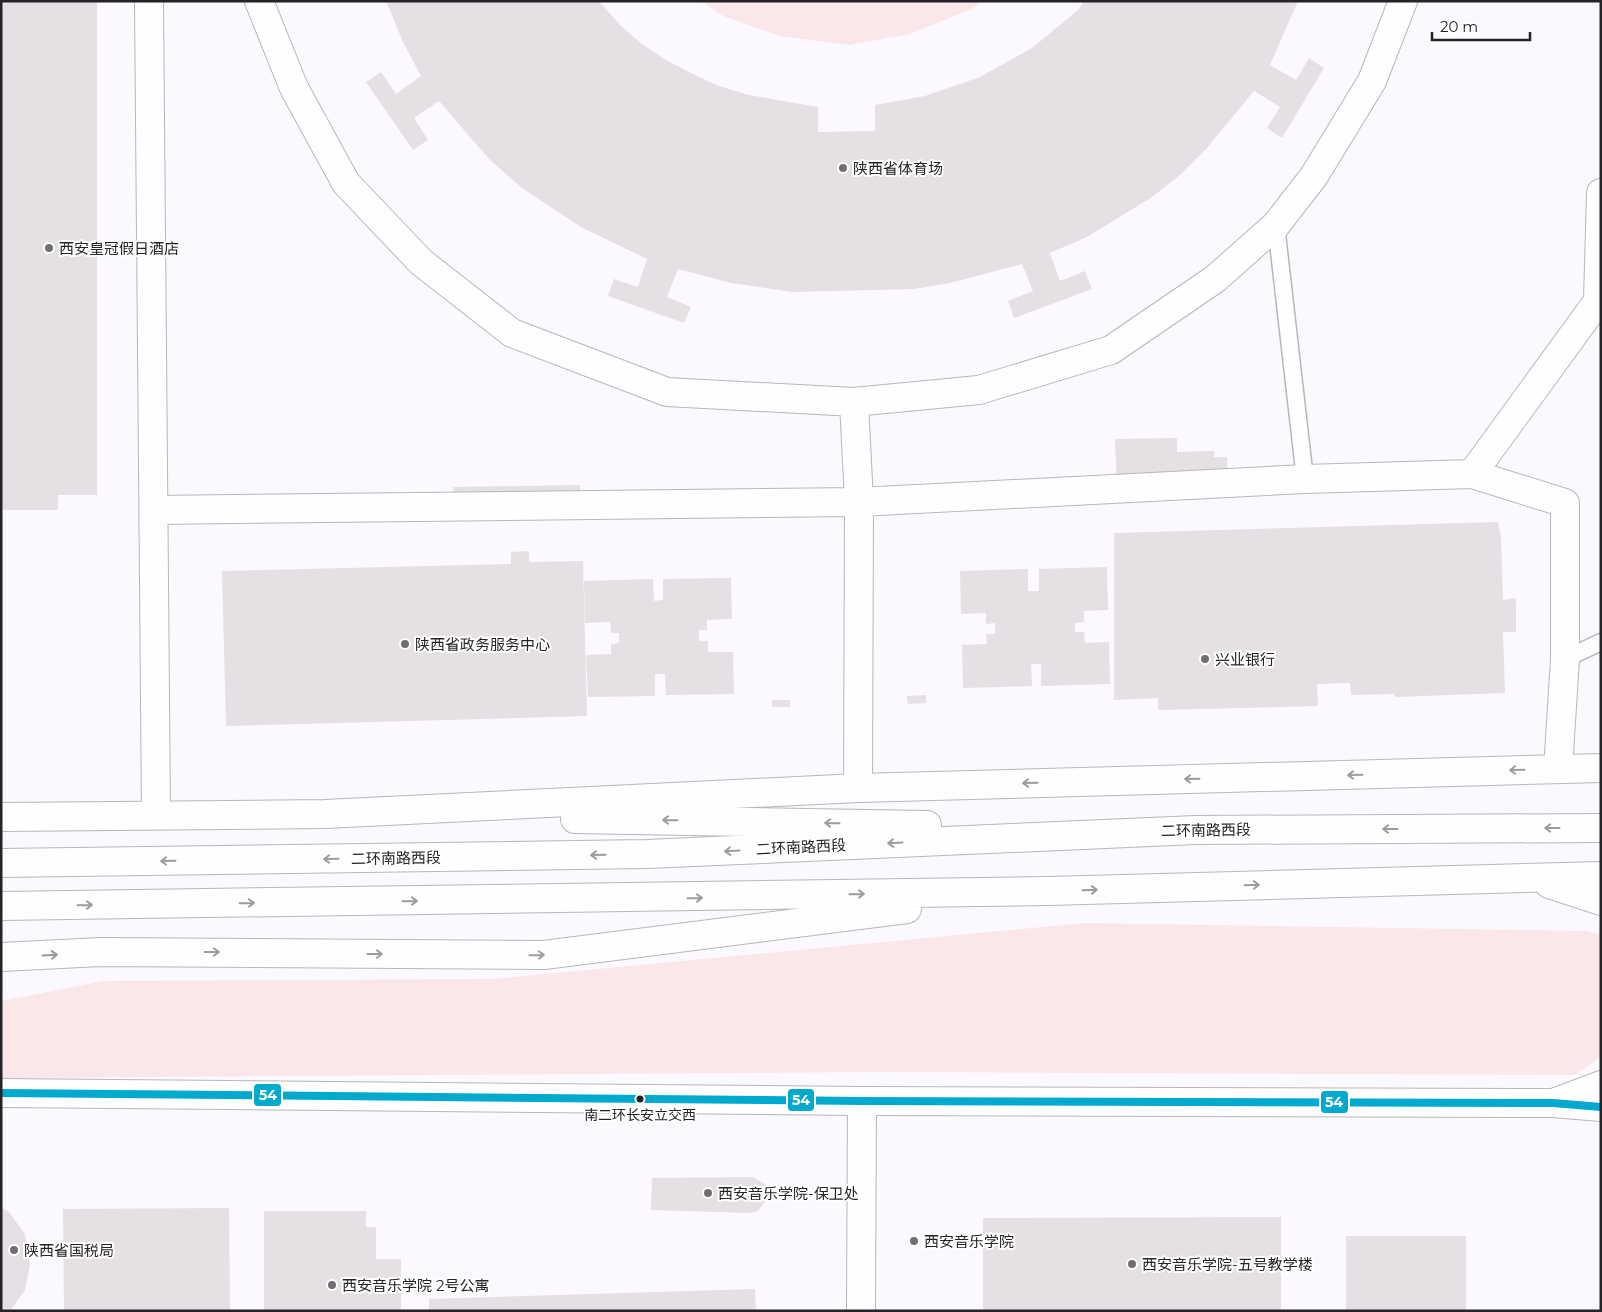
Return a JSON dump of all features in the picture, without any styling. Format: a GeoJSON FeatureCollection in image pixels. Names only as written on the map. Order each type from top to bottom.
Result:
{"type":"FeatureCollection","features":[{"type":"Feature","properties":{"kind":"main road"},"geometry":{"type":"LineString","coordinates":[[149,1],[156,815]]}},
{"type":"Feature","properties":{"kind":"main road"},"geometry":{"type":"LineString","coordinates":[[259,1],[294,88],[346,183],[421,262],[512,334],[667,392],[854,402],[979,390],[1111,350],[1215,279],[1276,225],[1314,176],[1372,81],[1403,1]]}},
{"type":"Feature","properties":{"kind":"main road"},"geometry":{"type":"LineString","coordinates":[[1472,474],[1598,301],[1601,192]]}},
{"type":"Feature","properties":{"kind":"main road"},"geometry":{"type":"LineString","coordinates":[[854,402],[860,502],[858,788]]}},
{"type":"Feature","properties":{"kind":"main road"},"geometry":{"type":"LineString","coordinates":[[154,510],[860,502],[1305,479],[1472,474],[1564,503],[1565,659],[1558,769]]}},
{"type":"Feature","properties":{"kind":"main road"},"geometry":{"type":"LineString","coordinates":[[326,814],[858,788],[1601,768]]}},
{"type":"Feature","properties":{"kind":"main road"},"geometry":{"type":"LineString","coordinates":[[1,818],[326,814],[1196,830]]}},
{"type":"Feature","properties":{"kind":"main road","name":"二环南路西段"},"geometry":{"type":"LineString","coordinates":[[1,863],[647,854],[1196,830],[1601,828]]}},
{"type":"Feature","properties":{"kind":"main road"},"geometry":{"type":"LineString","coordinates":[[1526,876],[1601,901]]}},
{"type":"Feature","properties":{"kind":"main road"},"geometry":{"type":"LineString","coordinates":[[1,906],[1048,891],[1526,876],[1601,876]]}},
{"type":"Feature","properties":{"kind":"main road"},"geometry":{"type":"LineString","coordinates":[[1,957],[101,952],[544,955],[1048,891]]}},
{"type":"Feature","properties":{"kind":"main road"},"geometry":{"type":"LineString","coordinates":[[1553,1103],[1601,1085]]}},
{"type":"Feature","properties":{"kind":"main road"},"geometry":{"type":"LineString","coordinates":[[1,1093],[862,1101],[1553,1103],[1601,1107]]}},
{"type":"Feature","properties":{"kind":"main road"},"geometry":{"type":"LineString","coordinates":[[861,1311],[862,1101]]}},
{"type":"Feature","properties":{"kind":"lane"},"geometry":{"type":"LineString","coordinates":[[1276,225],[1305,479]]}},
{"type":"Feature","properties":{"kind":"lane"},"geometry":{"type":"LineString","coordinates":[[1565,659],[1601,642]]}},
{"type":"Feature","properties":{"kind":"shaded area"},"geometry":{"type":"Polygon","coordinates":[[[701,1],[982,1],[972,9],[910,34],[849,45],[780,36],[723,16],[701,1]]]}},
{"type":"Feature","properties":{"kind":"shaded area"},"geometry":{"type":"Polygon","coordinates":[[[1085,923],[1587,931],[1601,935],[1601,1057],[1574,1075],[882,1072],[1,1078],[1,1001],[104,981],[493,979],[1085,923]]]}},
{"type":"Feature","properties":{"kind":"building","name":"西安皇冠假日酒店"},"geometry":{"type":"Polygon","coordinates":[[[1,1],[97,1],[97,495],[58,495],[58,510],[1,510],[1,1]]]}},
{"type":"Feature","properties":{"kind":"building","name":"陕西省体育场"},"geometry":{"type":"Polygon","coordinates":[[[386,1],[599,1],[621,26],[642,44],[666,60],[693,74],[719,86],[749,95],[818,107],[818,132],[875,131],[875,105],[925,96],[980,77],[1032,48],[1078,10],[1084,1],[1298,1],[1270,65],[1296,80],[1309,58],[1324,68],[1282,138],[1267,128],[1280,107],[1254,91],[1207,148],[1180,175],[1152,197],[1087,237],[1050,253],[1060,281],[1085,271],[1092,289],[1014,318],[1008,301],[1033,291],[1022,264],[950,283],[914,289],[792,292],[731,283],[678,269],[667,297],[691,307],[684,323],[608,296],[614,279],[638,287],[647,259],[581,227],[522,188],[490,160],[439,101],[414,118],[428,140],[413,150],[366,82],[381,72],[396,94],[421,76],[403,42],[386,1]]]}},
{"type":"Feature","properties":{"kind":"building"},"geometry":{"type":"Polygon","coordinates":[[[1177,438],[1177,452],[1214,451],[1214,457],[1227,457],[1228,486],[1117,488],[1115,439],[1177,438]]]}},
{"type":"Feature","properties":{"kind":"building"},"geometry":{"type":"Polygon","coordinates":[[[580,485],[580,495],[453,497],[453,487],[580,485]]]}},
{"type":"Feature","properties":{"kind":"building"},"geometry":{"type":"Polygon","coordinates":[[[1498,522],[1501,537],[1503,600],[1515,598],[1516,603],[1516,632],[1503,632],[1505,693],[1395,697],[1394,694],[1351,695],[1350,683],[1317,684],[1318,706],[1158,710],[1158,698],[1114,700],[1114,533],[1498,522]]]}},
{"type":"Feature","properties":{"kind":"building","name":"陕西省政务服务中心"},"geometry":{"type":"Polygon","coordinates":[[[529,551],[529,562],[583,561],[587,716],[226,726],[222,571],[511,564],[511,552],[529,551]]]}},
{"type":"Feature","properties":{"kind":"building"},"geometry":{"type":"Polygon","coordinates":[[[1107,567],[1108,610],[1084,611],[1084,622],[1075,623],[1075,632],[1084,632],[1085,643],[1109,642],[1110,684],[1041,686],[1041,664],[1031,664],[1032,686],[963,688],[962,645],[987,644],[986,634],[995,634],[995,623],[986,624],[986,613],[961,614],[960,571],[1028,569],[1028,591],[1039,591],[1039,569],[1107,567]]]}},
{"type":"Feature","properties":{"kind":"building"},"geometry":{"type":"Polygon","coordinates":[[[731,578],[732,619],[707,620],[707,630],[699,630],[699,641],[708,641],[708,652],[733,652],[734,694],[666,695],[665,674],[655,674],[655,696],[588,697],[586,655],[611,654],[611,644],[619,643],[619,633],[611,633],[610,622],[585,623],[584,581],[653,579],[654,601],[663,600],[663,579],[731,578]]]}},
{"type":"Feature","properties":{"kind":"building"},"geometry":{"type":"Polygon","coordinates":[[[926,695],[926,703],[908,704],[907,696],[926,695]]]}},
{"type":"Feature","properties":{"kind":"building"},"geometry":{"type":"Polygon","coordinates":[[[772,700],[790,700],[790,707],[772,707],[772,700]]]}},
{"type":"Feature","properties":{"kind":"building","name":"西安音乐学院-保卫处"},"geometry":{"type":"Polygon","coordinates":[[[753,1177],[765,1184],[765,1202],[758,1211],[751,1213],[651,1210],[652,1178],[753,1177]]]}},
{"type":"Feature","properties":{"kind":"building","name":"陕西省国税局"},"geometry":{"type":"Polygon","coordinates":[[[1,1207],[9,1212],[25,1234],[30,1265],[25,1290],[10,1311],[1,1311],[1,1207]]]}},
{"type":"Feature","properties":{"kind":"building"},"geometry":{"type":"Polygon","coordinates":[[[229,1208],[230,1311],[64,1311],[63,1209],[229,1208]]]}},
{"type":"Feature","properties":{"kind":"building","name":"西安音乐学院 2号公寓"},"geometry":{"type":"Polygon","coordinates":[[[264,1211],[366,1211],[366,1227],[376,1227],[376,1259],[401,1259],[401,1311],[264,1311],[264,1211]]]}},
{"type":"Feature","properties":{"kind":"building","name":"西安音乐学院-五号教学楼"},"geometry":{"type":"Polygon","coordinates":[[[1281,1217],[1281,1311],[983,1311],[983,1218],[1281,1217]]]}},
{"type":"Feature","properties":{"kind":"building"},"geometry":{"type":"Polygon","coordinates":[[[1346,1236],[1466,1236],[1466,1311],[1346,1311],[1346,1236]]]}},
{"type":"Feature","properties":{"kind":"building"},"geometry":{"type":"Polygon","coordinates":[[[755,1289],[756,1311],[429,1311],[429,1299],[755,1289]]]}},
{"type":"Feature","properties":{"kind":"transit line","name":"54"},"geometry":{"type":"LineString","coordinates":[[1,1093],[862,1101],[1553,1103],[1601,1107]]}},
{"type":"Feature","properties":{"kind":"place","name":"陕西省体育场"},"geometry":{"type":"Point","coordinates":[843,168]}},
{"type":"Feature","properties":{"kind":"place","name":"西安皇冠假日酒店"},"geometry":{"type":"Point","coordinates":[49,248]}},
{"type":"Feature","properties":{"kind":"place","name":"陕西省政务服务中心"},"geometry":{"type":"Point","coordinates":[405,644]}},
{"type":"Feature","properties":{"kind":"place","name":"兴业银行"},"geometry":{"type":"Point","coordinates":[1205,659]}},
{"type":"Feature","properties":{"kind":"place","name":"南二环长安立交西"},"geometry":{"type":"Point","coordinates":[640,1099]}},
{"type":"Feature","properties":{"kind":"place","name":"西安音乐学院-保卫处"},"geometry":{"type":"Point","coordinates":[708,1193]}},
{"type":"Feature","properties":{"kind":"place","name":"西安音乐学院"},"geometry":{"type":"Point","coordinates":[914,1241]}},
{"type":"Feature","properties":{"kind":"place","name":"陕西省国税局"},"geometry":{"type":"Point","coordinates":[14,1250]}},
{"type":"Feature","properties":{"kind":"place","name":"西安音乐学院-五号教学楼"},"geometry":{"type":"Point","coordinates":[1132,1264]}},
{"type":"Feature","properties":{"kind":"place","name":"西安音乐学院 2号公寓"},"geometry":{"type":"Point","coordinates":[332,1285]}}]}
